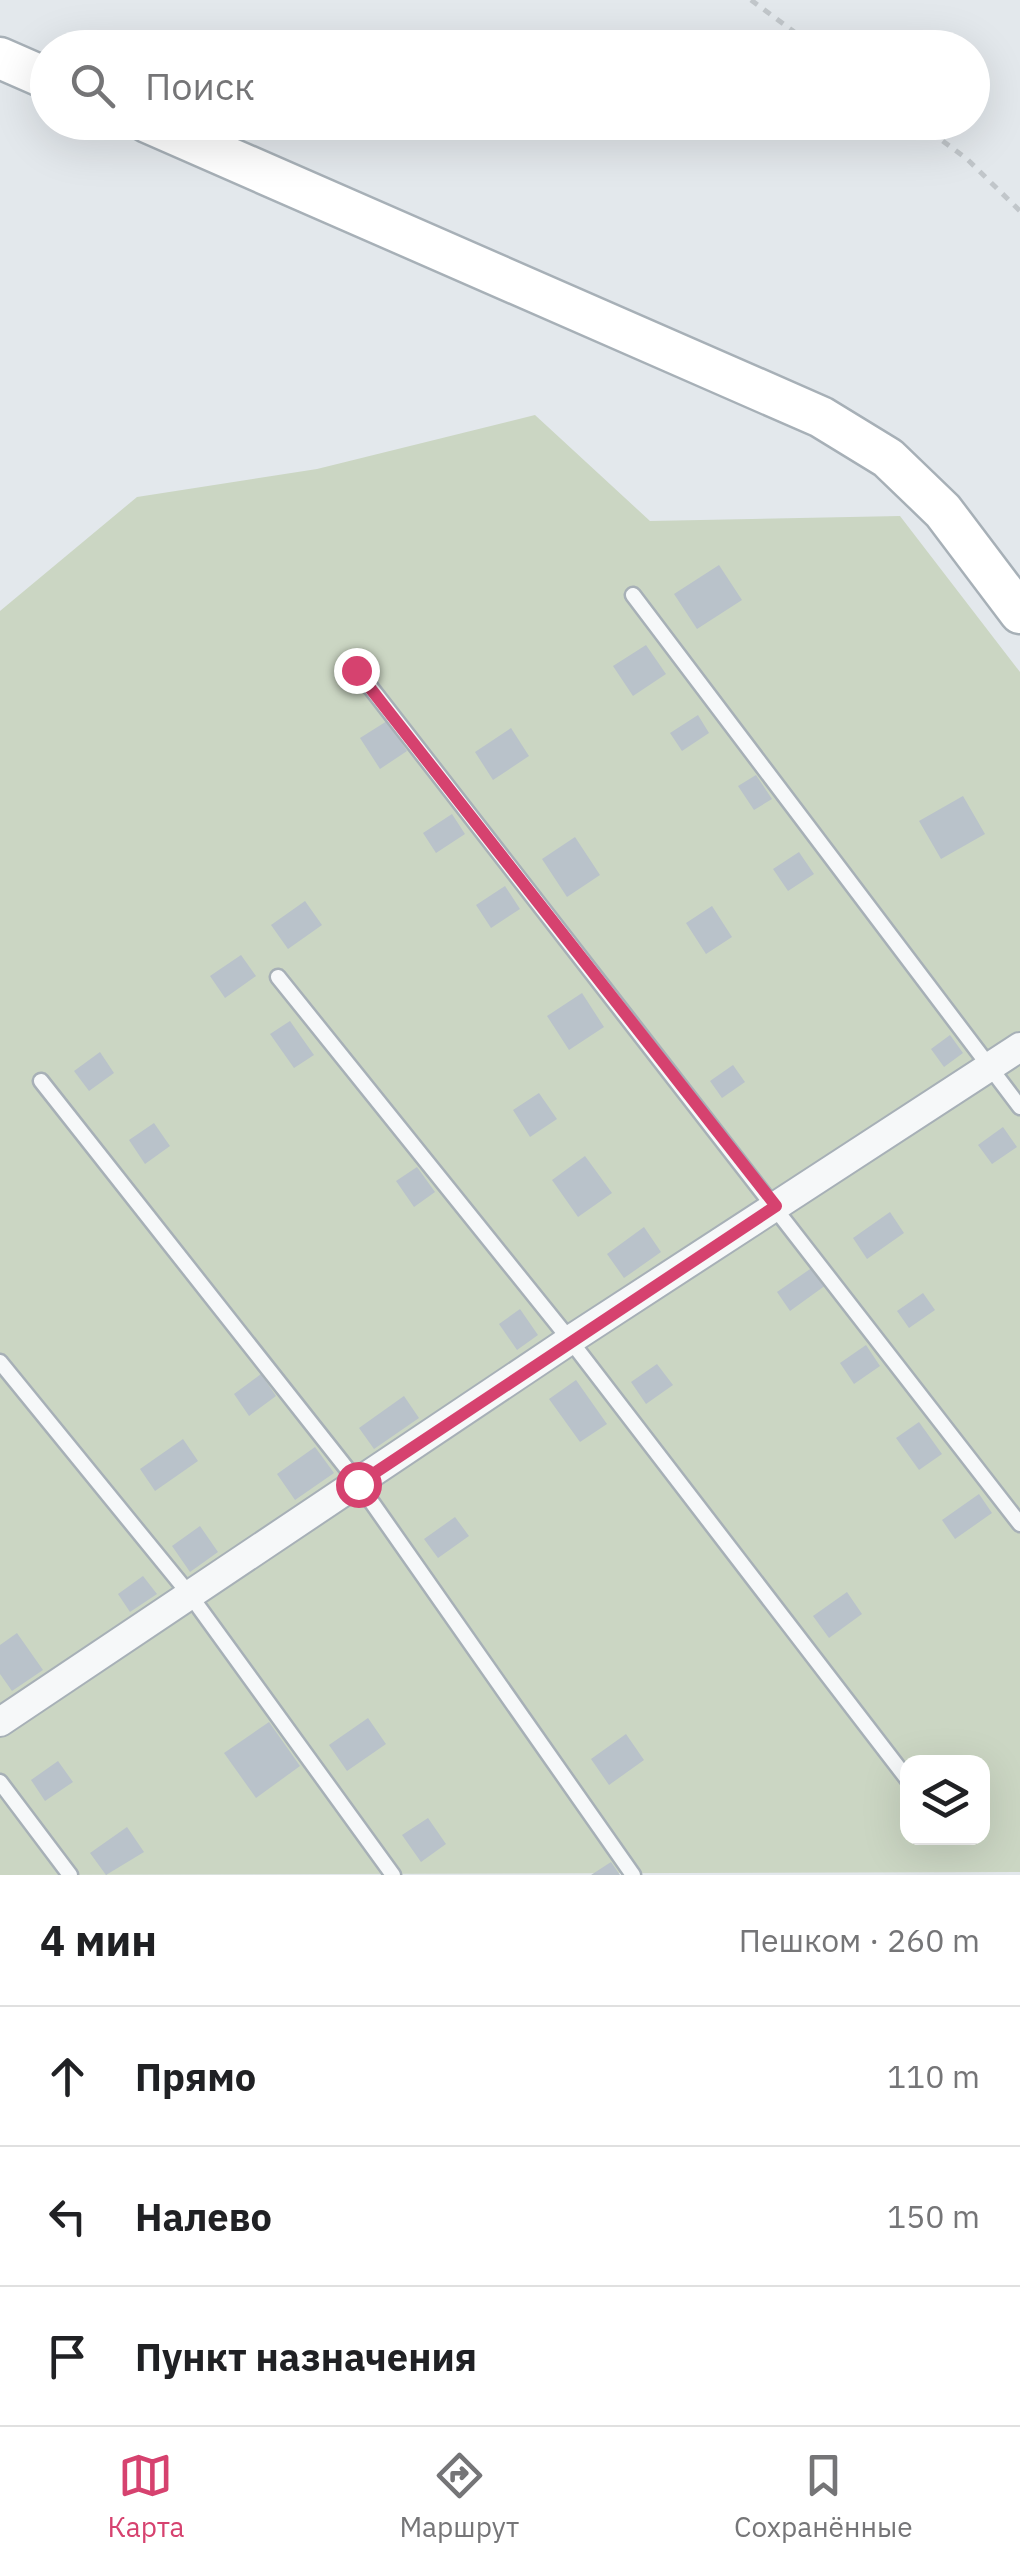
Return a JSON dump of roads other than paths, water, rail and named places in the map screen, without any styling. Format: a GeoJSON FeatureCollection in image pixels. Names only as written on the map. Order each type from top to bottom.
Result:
{"type":"FeatureCollection","features":[{"type":"Feature","properties":{"kind":"street"},"geometry":{"type":"LineString","coordinates":[[0,58],[30,71]]}},
{"type":"Feature","properties":{"kind":"street"},"geometry":{"type":"LineString","coordinates":[[188,140],[821,417],[888,458],[942,512],[1020,613]]}},
{"type":"Feature","properties":{"kind":"street"},"geometry":{"type":"LineString","coordinates":[[0,1722],[570,1340],[1020,1048]]}},
{"type":"Feature","properties":{"kind":"lane"},"geometry":{"type":"LineString","coordinates":[[633,595],[1020,1107]]}},
{"type":"Feature","properties":{"kind":"lane"},"geometry":{"type":"LineString","coordinates":[[356,670],[1020,1524]]}},
{"type":"Feature","properties":{"kind":"lane"},"geometry":{"type":"LineString","coordinates":[[278,977],[570,1340],[900,1770]]}},
{"type":"Feature","properties":{"kind":"lane"},"geometry":{"type":"LineString","coordinates":[[41,1082],[358,1484],[633,1875]]}},
{"type":"Feature","properties":{"kind":"lane"},"geometry":{"type":"LineString","coordinates":[[0,1362],[190,1595],[392,1875]]}},
{"type":"Feature","properties":{"kind":"lane"},"geometry":{"type":"LineString","coordinates":[[0,1782],[70,1875]]}}]}
